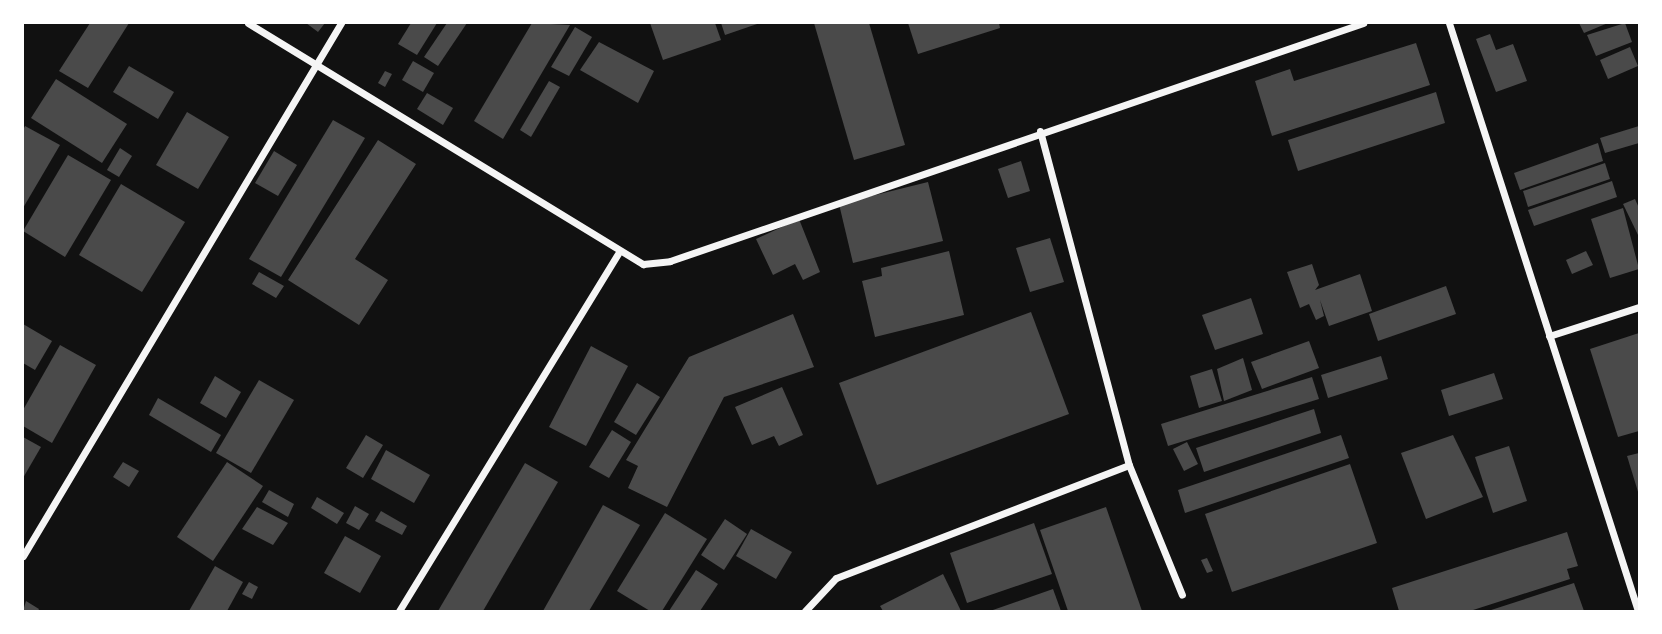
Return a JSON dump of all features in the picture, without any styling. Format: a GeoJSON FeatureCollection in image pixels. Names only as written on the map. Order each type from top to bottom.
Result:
{"type":"FeatureCollection","features":[{"type":"Feature","properties":{"kind":"street"},"geometry":{"type":"LineString","coordinates":[[248,23],[618,254],[643,264],[670,261],[1040,131],[1363,23]]}},
{"type":"Feature","properties":{"kind":"street"},"geometry":{"type":"LineString","coordinates":[[23,556],[341,23]]}},
{"type":"Feature","properties":{"kind":"street"},"geometry":{"type":"LineString","coordinates":[[1449,23],[1638,611]]}},
{"type":"Feature","properties":{"kind":"street"},"geometry":{"type":"LineString","coordinates":[[1040,131],[1129,465],[1182,595]]}},
{"type":"Feature","properties":{"kind":"street"},"geometry":{"type":"LineString","coordinates":[[400,611],[618,254]]}},
{"type":"Feature","properties":{"kind":"street"},"geometry":{"type":"LineString","coordinates":[[1549,336],[1639,307]]}},
{"type":"Feature","properties":{"kind":"street"},"geometry":{"type":"LineString","coordinates":[[805,611],[836,578],[1129,465]]}},
{"type":"Feature","properties":{"kind":"building"},"geometry":{"type":"Polygon","coordinates":[[[90,23],[129,23],[88,88],[59,71],[90,23]]]}},
{"type":"Feature","properties":{"kind":"building"},"geometry":{"type":"Polygon","coordinates":[[[306,23],[325,23],[318,32],[306,23]]]}},
{"type":"Feature","properties":{"kind":"building"},"geometry":{"type":"Polygon","coordinates":[[[411,23],[437,23],[417,55],[398,44],[411,23]]]}},
{"type":"Feature","properties":{"kind":"building"},"geometry":{"type":"Polygon","coordinates":[[[447,23],[467,23],[438,66],[424,57],[447,23]]]}},
{"type":"Feature","properties":{"kind":"building"},"geometry":{"type":"Polygon","coordinates":[[[532,23],[570,25],[503,139],[474,121],[532,23]]]}},
{"type":"Feature","properties":{"kind":"building"},"geometry":{"type":"Polygon","coordinates":[[[650,23],[715,23],[721,40],[663,60],[650,23]]]}},
{"type":"Feature","properties":{"kind":"building"},"geometry":{"type":"Polygon","coordinates":[[[721,23],[760,23],[725,35],[721,23]]]}},
{"type":"Feature","properties":{"kind":"building"},"geometry":{"type":"Polygon","coordinates":[[[814,23],[869,23],[905,145],[854,160],[814,23]]]}},
{"type":"Feature","properties":{"kind":"building"},"geometry":{"type":"Polygon","coordinates":[[[908,23],[999,23],[1000,28],[918,54],[908,23]]]}},
{"type":"Feature","properties":{"kind":"building"},"geometry":{"type":"Polygon","coordinates":[[[1579,23],[1608,23],[1584,33],[1579,23]]]}},
{"type":"Feature","properties":{"kind":"building"},"geometry":{"type":"Polygon","coordinates":[[[1625,23],[1632,42],[1596,56],[1587,35],[1625,23]]]}},
{"type":"Feature","properties":{"kind":"building"},"geometry":{"type":"Polygon","coordinates":[[[575,27],[592,37],[569,76],[551,67],[575,27]]]}},
{"type":"Feature","properties":{"kind":"building"},"geometry":{"type":"Polygon","coordinates":[[[1490,34],[1496,50],[1513,44],[1527,81],[1496,92],[1476,39],[1490,34]]]}},
{"type":"Feature","properties":{"kind":"building"},"geometry":{"type":"Polygon","coordinates":[[[599,42],[654,71],[638,103],[580,70],[599,42]]]}},
{"type":"Feature","properties":{"kind":"building"},"geometry":{"type":"Polygon","coordinates":[[[1416,43],[1430,85],[1272,136],[1255,81],[1290,69],[1294,81],[1416,43]]]}},
{"type":"Feature","properties":{"kind":"building"},"geometry":{"type":"Polygon","coordinates":[[[1630,47],[1638,66],[1608,79],[1600,60],[1630,47]]]}},
{"type":"Feature","properties":{"kind":"building"},"geometry":{"type":"Polygon","coordinates":[[[413,61],[434,73],[423,92],[402,80],[413,61]]]}},
{"type":"Feature","properties":{"kind":"building"},"geometry":{"type":"Polygon","coordinates":[[[129,66],[174,92],[158,119],[113,92],[129,66]]]}},
{"type":"Feature","properties":{"kind":"building"},"geometry":{"type":"Polygon","coordinates":[[[385,71],[392,74],[385,87],[378,83],[385,71]]]}},
{"type":"Feature","properties":{"kind":"building"},"geometry":{"type":"Polygon","coordinates":[[[56,79],[127,124],[102,163],[31,118],[56,79]]]}},
{"type":"Feature","properties":{"kind":"building"},"geometry":{"type":"Polygon","coordinates":[[[549,81],[560,87],[531,137],[520,130],[549,81]]]}},
{"type":"Feature","properties":{"kind":"building"},"geometry":{"type":"Polygon","coordinates":[[[1436,92],[1445,123],[1298,171],[1288,140],[1436,92]]]}},
{"type":"Feature","properties":{"kind":"building"},"geometry":{"type":"Polygon","coordinates":[[[427,93],[453,108],[443,125],[417,109],[427,93]]]}},
{"type":"Feature","properties":{"kind":"building"},"geometry":{"type":"Polygon","coordinates":[[[187,112],[229,137],[198,189],[156,165],[187,112]]]}},
{"type":"Feature","properties":{"kind":"building"},"geometry":{"type":"Polygon","coordinates":[[[333,120],[365,138],[281,277],[249,259],[333,120]]]}},
{"type":"Feature","properties":{"kind":"building"},"geometry":{"type":"Polygon","coordinates":[[[25,126],[60,145],[23,208],[23,130],[25,126]]]}},
{"type":"Feature","properties":{"kind":"building"},"geometry":{"type":"Polygon","coordinates":[[[1639,126],[1639,143],[1605,153],[1600,138],[1639,126]]]}},
{"type":"Feature","properties":{"kind":"building"},"geometry":{"type":"Polygon","coordinates":[[[378,140],[416,164],[355,259],[388,280],[359,325],[288,280],[378,140]]]}},
{"type":"Feature","properties":{"kind":"building"},"geometry":{"type":"Polygon","coordinates":[[[1598,143],[1603,161],[1520,190],[1514,173],[1598,143]]]}},
{"type":"Feature","properties":{"kind":"building"},"geometry":{"type":"Polygon","coordinates":[[[120,148],[132,156],[119,177],[107,170],[120,148]]]}},
{"type":"Feature","properties":{"kind":"building"},"geometry":{"type":"Polygon","coordinates":[[[274,151],[297,165],[278,196],[255,183],[274,151]]]}},
{"type":"Feature","properties":{"kind":"building"},"geometry":{"type":"Polygon","coordinates":[[[68,155],[111,180],[65,257],[23,231],[68,155]]]}},
{"type":"Feature","properties":{"kind":"building"},"geometry":{"type":"Polygon","coordinates":[[[1021,161],[1030,191],[1008,198],[998,169],[1021,161]]]}},
{"type":"Feature","properties":{"kind":"building"},"geometry":{"type":"Polygon","coordinates":[[[1605,163],[1610,179],[1528,207],[1523,191],[1605,163]]]}},
{"type":"Feature","properties":{"kind":"building"},"geometry":{"type":"Polygon","coordinates":[[[1612,181],[1617,197],[1534,226],[1528,210],[1612,181]]]}},
{"type":"Feature","properties":{"kind":"building"},"geometry":{"type":"Polygon","coordinates":[[[928,182],[943,241],[853,263],[839,204],[928,182]]]}},
{"type":"Feature","properties":{"kind":"building"},"geometry":{"type":"Polygon","coordinates":[[[121,184],[185,222],[142,292],[79,255],[121,184]]]}},
{"type":"Feature","properties":{"kind":"building"},"geometry":{"type":"Polygon","coordinates":[[[1635,199],[1639,208],[1639,237],[1623,204],[1635,199]]]}},
{"type":"Feature","properties":{"kind":"building"},"geometry":{"type":"Polygon","coordinates":[[[1623,208],[1639,269],[1610,278],[1591,219],[1623,208]]]}},
{"type":"Feature","properties":{"kind":"building"},"geometry":{"type":"Polygon","coordinates":[[[799,219],[820,272],[803,280],[795,264],[773,275],[756,239],[799,219]]]}},
{"type":"Feature","properties":{"kind":"building"},"geometry":{"type":"Polygon","coordinates":[[[1050,238],[1064,282],[1030,292],[1016,248],[1050,238]]]}},
{"type":"Feature","properties":{"kind":"building"},"geometry":{"type":"Polygon","coordinates":[[[949,251],[964,315],[875,337],[862,281],[882,276],[881,268],[949,251]]]}},
{"type":"Feature","properties":{"kind":"building"},"geometry":{"type":"Polygon","coordinates":[[[1586,251],[1593,265],[1572,274],[1566,260],[1586,251]]]}},
{"type":"Feature","properties":{"kind":"building"},"geometry":{"type":"Polygon","coordinates":[[[1312,264],[1319,285],[1315,290],[1360,274],[1372,311],[1329,326],[1320,300],[1324,316],[1316,320],[1309,304],[1300,308],[1287,272],[1312,264]]]}},
{"type":"Feature","properties":{"kind":"building"},"geometry":{"type":"Polygon","coordinates":[[[259,272],[284,286],[276,298],[252,284],[259,272]]]}},
{"type":"Feature","properties":{"kind":"building"},"geometry":{"type":"Polygon","coordinates":[[[1446,286],[1456,314],[1378,341],[1369,314],[1446,286]]]}},
{"type":"Feature","properties":{"kind":"building"},"geometry":{"type":"Polygon","coordinates":[[[1251,298],[1263,334],[1215,350],[1202,315],[1251,298]]]}},
{"type":"Feature","properties":{"kind":"building"},"geometry":{"type":"Polygon","coordinates":[[[1031,312],[1069,414],[877,485],[839,383],[1031,312]]]}},
{"type":"Feature","properties":{"kind":"building"},"geometry":{"type":"Polygon","coordinates":[[[793,314],[814,367],[724,397],[667,507],[628,488],[638,466],[626,460],[689,357],[793,314]]]}},
{"type":"Feature","properties":{"kind":"building"},"geometry":{"type":"Polygon","coordinates":[[[23,324],[52,341],[35,370],[23,363],[23,324]]]}},
{"type":"Feature","properties":{"kind":"building"},"geometry":{"type":"Polygon","coordinates":[[[1639,333],[1639,431],[1618,437],[1590,349],[1639,333]]]}},
{"type":"Feature","properties":{"kind":"building"},"geometry":{"type":"Polygon","coordinates":[[[1309,341],[1319,368],[1262,389],[1251,362],[1309,341]]]}},
{"type":"Feature","properties":{"kind":"building"},"geometry":{"type":"Polygon","coordinates":[[[60,345],[96,365],[52,443],[23,426],[23,410],[60,345]]]}},
{"type":"Feature","properties":{"kind":"building"},"geometry":{"type":"Polygon","coordinates":[[[591,346],[628,366],[586,446],[549,427],[591,346]]]}},
{"type":"Feature","properties":{"kind":"building"},"geometry":{"type":"Polygon","coordinates":[[[1381,356],[1388,379],[1328,398],[1321,375],[1381,356]]]}},
{"type":"Feature","properties":{"kind":"building"},"geometry":{"type":"Polygon","coordinates":[[[1243,358],[1252,390],[1224,401],[1217,369],[1243,358]]]}},
{"type":"Feature","properties":{"kind":"building"},"geometry":{"type":"Polygon","coordinates":[[[1212,369],[1222,401],[1199,408],[1190,376],[1212,369]]]}},
{"type":"Feature","properties":{"kind":"building"},"geometry":{"type":"Polygon","coordinates":[[[1494,373],[1503,399],[1449,416],[1441,390],[1494,373]]]}},
{"type":"Feature","properties":{"kind":"building"},"geometry":{"type":"Polygon","coordinates":[[[215,376],[241,392],[226,418],[200,403],[215,376]]]}},
{"type":"Feature","properties":{"kind":"building"},"geometry":{"type":"Polygon","coordinates":[[[1312,377],[1319,399],[1168,446],[1161,424],[1312,377]]]}},
{"type":"Feature","properties":{"kind":"building"},"geometry":{"type":"Polygon","coordinates":[[[259,380],[294,400],[251,473],[216,453],[259,380]]]}},
{"type":"Feature","properties":{"kind":"building"},"geometry":{"type":"Polygon","coordinates":[[[637,383],[660,397],[636,435],[614,422],[637,383]]]}},
{"type":"Feature","properties":{"kind":"building"},"geometry":{"type":"Polygon","coordinates":[[[782,387],[803,435],[779,446],[774,436],[752,445],[735,407],[782,387]]]}},
{"type":"Feature","properties":{"kind":"building"},"geometry":{"type":"Polygon","coordinates":[[[158,398],[221,435],[211,452],[149,415],[158,398]]]}},
{"type":"Feature","properties":{"kind":"building"},"geometry":{"type":"Polygon","coordinates":[[[1314,409],[1321,433],[1204,472],[1196,448],[1314,409]]]}},
{"type":"Feature","properties":{"kind":"building"},"geometry":{"type":"Polygon","coordinates":[[[612,430],[631,442],[609,478],[589,467],[612,430]]]}},
{"type":"Feature","properties":{"kind":"building"},"geometry":{"type":"Polygon","coordinates":[[[366,435],[383,445],[363,478],[346,468],[366,435]]]}},
{"type":"Feature","properties":{"kind":"building"},"geometry":{"type":"Polygon","coordinates":[[[1341,435],[1349,458],[1185,513],[1178,490],[1341,435]]]}},
{"type":"Feature","properties":{"kind":"building"},"geometry":{"type":"Polygon","coordinates":[[[1453,435],[1483,497],[1426,519],[1401,453],[1453,435]]]}},
{"type":"Feature","properties":{"kind":"building"},"geometry":{"type":"Polygon","coordinates":[[[23,437],[41,447],[23,478],[23,437]]]}},
{"type":"Feature","properties":{"kind":"building"},"geometry":{"type":"Polygon","coordinates":[[[1187,442],[1198,464],[1184,471],[1173,449],[1187,442]]]}},
{"type":"Feature","properties":{"kind":"building"},"geometry":{"type":"Polygon","coordinates":[[[1509,446],[1527,501],[1493,513],[1475,457],[1509,446]]]}},
{"type":"Feature","properties":{"kind":"building"},"geometry":{"type":"Polygon","coordinates":[[[386,450],[430,475],[414,503],[371,479],[386,450]]]}},
{"type":"Feature","properties":{"kind":"building"},"geometry":{"type":"Polygon","coordinates":[[[1639,453],[1639,495],[1627,456],[1639,453]]]}},
{"type":"Feature","properties":{"kind":"building"},"geometry":{"type":"Polygon","coordinates":[[[123,462],[139,471],[129,487],[113,477],[123,462]]]}},
{"type":"Feature","properties":{"kind":"building"},"geometry":{"type":"Polygon","coordinates":[[[227,462],[263,486],[213,561],[177,537],[227,462]]]}},
{"type":"Feature","properties":{"kind":"building"},"geometry":{"type":"Polygon","coordinates":[[[525,463],[558,482],[483,611],[438,611],[525,463]]]}},
{"type":"Feature","properties":{"kind":"building"},"geometry":{"type":"Polygon","coordinates":[[[1350,464],[1377,543],[1232,592],[1205,514],[1350,464]]]}},
{"type":"Feature","properties":{"kind":"building"},"geometry":{"type":"Polygon","coordinates":[[[269,490],[294,504],[288,517],[262,502],[269,490]]]}},
{"type":"Feature","properties":{"kind":"building"},"geometry":{"type":"Polygon","coordinates":[[[317,497],[344,513],[337,524],[311,508],[317,497]]]}},
{"type":"Feature","properties":{"kind":"building"},"geometry":{"type":"Polygon","coordinates":[[[603,505],[640,525],[589,611],[543,611],[603,505]]]}},
{"type":"Feature","properties":{"kind":"building"},"geometry":{"type":"Polygon","coordinates":[[[355,506],[369,514],[359,530],[346,523],[355,506]]]}},
{"type":"Feature","properties":{"kind":"building"},"geometry":{"type":"Polygon","coordinates":[[[257,507],[288,523],[273,545],[242,529],[257,507]]]}},
{"type":"Feature","properties":{"kind":"building"},"geometry":{"type":"Polygon","coordinates":[[[1106,507],[1142,611],[1068,611],[1040,530],[1106,507]]]}},
{"type":"Feature","properties":{"kind":"building"},"geometry":{"type":"Polygon","coordinates":[[[381,511],[407,526],[402,535],[375,521],[381,511]]]}},
{"type":"Feature","properties":{"kind":"building"},"geometry":{"type":"Polygon","coordinates":[[[665,513],[707,539],[662,611],[650,611],[617,591],[665,513]]]}},
{"type":"Feature","properties":{"kind":"building"},"geometry":{"type":"Polygon","coordinates":[[[725,519],[747,534],[724,570],[701,555],[725,519]]]}},
{"type":"Feature","properties":{"kind":"building"},"geometry":{"type":"Polygon","coordinates":[[[1034,523],[1052,574],[967,603],[950,553],[1034,523]]]}},
{"type":"Feature","properties":{"kind":"building"},"geometry":{"type":"Polygon","coordinates":[[[751,529],[792,552],[776,579],[736,556],[751,529]]]}},
{"type":"Feature","properties":{"kind":"building"},"geometry":{"type":"Polygon","coordinates":[[[1567,532],[1578,566],[1567,569],[1570,579],[1470,611],[1399,611],[1392,588],[1567,532]]]}},
{"type":"Feature","properties":{"kind":"building"},"geometry":{"type":"Polygon","coordinates":[[[345,536],[381,556],[360,593],[324,573],[345,536]]]}},
{"type":"Feature","properties":{"kind":"building"},"geometry":{"type":"Polygon","coordinates":[[[1207,558],[1213,571],[1207,573],[1201,560],[1207,558]]]}},
{"type":"Feature","properties":{"kind":"building"},"geometry":{"type":"Polygon","coordinates":[[[215,566],[243,582],[227,611],[189,611],[215,566]]]}},
{"type":"Feature","properties":{"kind":"building"},"geometry":{"type":"Polygon","coordinates":[[[696,570],[718,584],[700,611],[669,611],[696,570]]]}},
{"type":"Feature","properties":{"kind":"building"},"geometry":{"type":"Polygon","coordinates":[[[943,574],[961,611],[883,611],[880,606],[943,574]]]}},
{"type":"Feature","properties":{"kind":"building"},"geometry":{"type":"Polygon","coordinates":[[[249,582],[258,587],[252,599],[242,594],[249,582]]]}},
{"type":"Feature","properties":{"kind":"building"},"geometry":{"type":"Polygon","coordinates":[[[1574,583],[1584,611],[1488,611],[1574,583]]]}},
{"type":"Feature","properties":{"kind":"building"},"geometry":{"type":"Polygon","coordinates":[[[1053,589],[1061,611],[990,611],[1053,589]]]}},
{"type":"Feature","properties":{"kind":"building"},"geometry":{"type":"Polygon","coordinates":[[[26,601],[39,609],[38,611],[23,611],[26,601]]]}}]}
